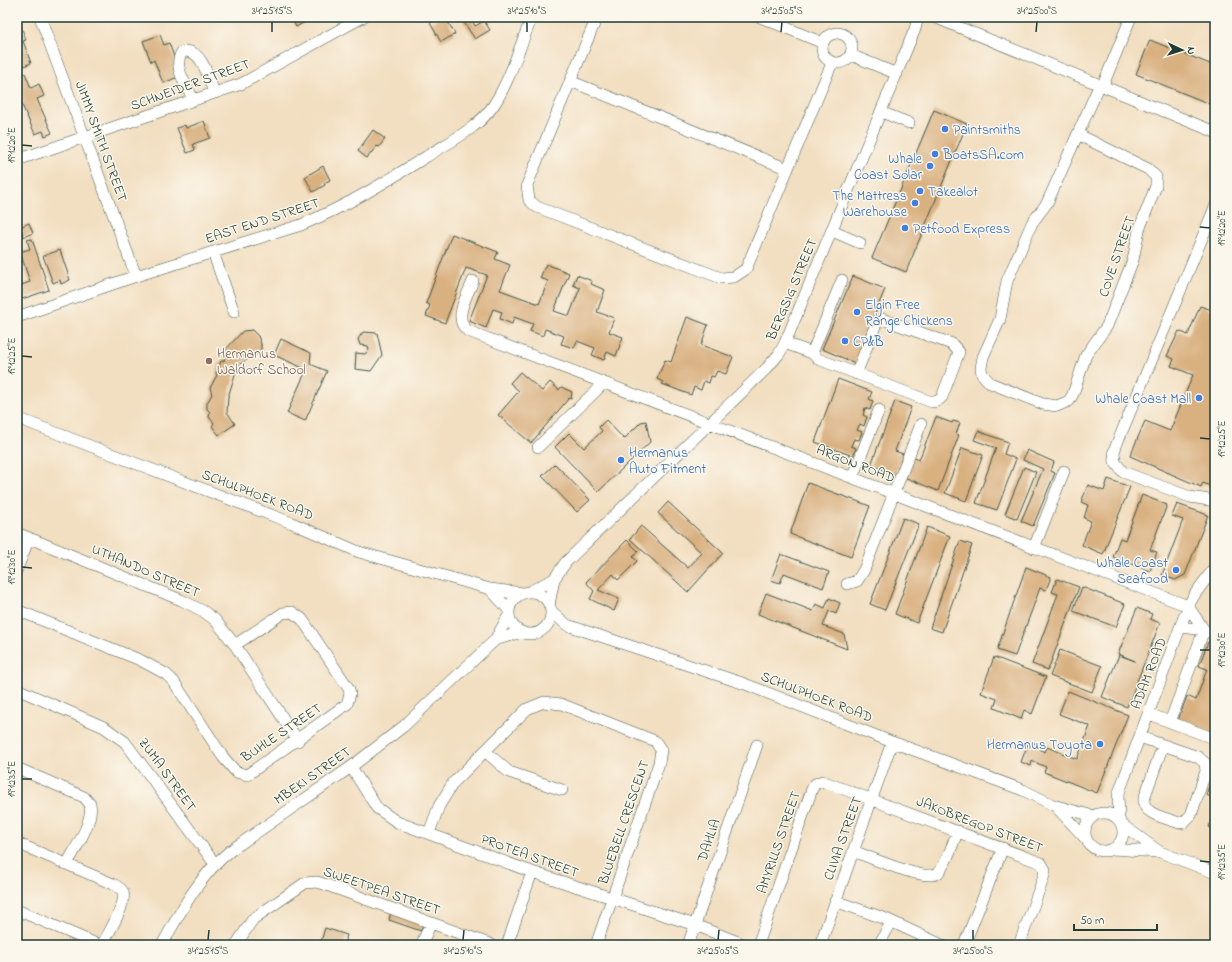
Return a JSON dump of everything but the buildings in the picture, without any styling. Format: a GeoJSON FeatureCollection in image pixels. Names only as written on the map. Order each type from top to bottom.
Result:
{"type":"FeatureCollection","features":[{"type":"Feature","properties":{"kind":"street","name":"JIMMY SMITH STREET"},"geometry":{"type":"LineString","coordinates":[[40,17],[136,276]]}},
{"type":"Feature","properties":{"kind":"street","name":"SCHNEIDER STREET"},"geometry":{"type":"LineString","coordinates":[[17,160],[256,78],[363,17]]}},
{"type":"Feature","properties":{"kind":"street","name":"EAST END STREET"},"geometry":{"type":"LineString","coordinates":[[17,317],[136,276],[302,225],[350,203],[477,124],[493,106],[532,17]]}},
{"type":"Feature","properties":{"kind":"street"},"geometry":{"type":"LineString","coordinates":[[597,17],[527,185],[529,200],[537,207],[721,278],[730,278],[738,275],[746,269],[832,63]]}},
{"type":"Feature","properties":{"kind":"street"},"geometry":{"type":"LineString","coordinates":[[760,17],[823,43]]}},
{"type":"Feature","properties":{"kind":"street","name":"BERGSIG STREET"},"geometry":{"type":"LineString","coordinates":[[550,608],[554,579],[566,562],[710,424],[773,361],[786,343],[897,74],[915,29],[918,17]]}},
{"type":"Feature","properties":{"kind":"street","name":"BERGSIG STREET"},"geometry":{"type":"LineString","coordinates":[[915,29],[923,17]]}},
{"type":"Feature","properties":{"kind":"street"},"geometry":{"type":"LineString","coordinates":[[934,17],[1215,132]]}},
{"type":"Feature","properties":{"kind":"street","name":"COVE STREET"},"geometry":{"type":"LineString","coordinates":[[1079,135],[1148,169],[1153,173],[1157,182],[1139,230],[1129,270],[1106,326],[1086,355],[1071,397],[1064,404],[1057,406],[1043,404],[990,383],[982,374],[981,368],[983,358],[1000,319],[1007,280],[1032,223],[1047,204],[1102,85],[1131,17]]}},
{"type":"Feature","properties":{"kind":"street"},"geometry":{"type":"LineString","coordinates":[[831,34],[843,34],[852,43],[851,55],[845,62],[832,63],[823,55],[823,43],[831,34]]}},
{"type":"Feature","properties":{"kind":"street"},"geometry":{"type":"LineString","coordinates":[[194,100],[182,77],[179,65],[179,57],[182,52],[189,51],[197,55],[214,93]]}},
{"type":"Feature","properties":{"kind":"street"},"geometry":{"type":"LineString","coordinates":[[851,55],[897,74]]}},
{"type":"Feature","properties":{"kind":"street"},"geometry":{"type":"LineString","coordinates":[[570,82],[788,169]]}},
{"type":"Feature","properties":{"kind":"street"},"geometry":{"type":"LineString","coordinates":[[881,112],[909,123]]}},
{"type":"Feature","properties":{"kind":"street"},"geometry":{"type":"LineString","coordinates":[[1215,208],[1116,446],[1114,457],[1117,466],[1127,474],[1190,497],[1215,501]]}},
{"type":"Feature","properties":{"kind":"street"},"geometry":{"type":"LineString","coordinates":[[832,231],[860,243]]}},
{"type":"Feature","properties":{"kind":"street"},"geometry":{"type":"LineString","coordinates":[[213,252],[234,312]]}},
{"type":"Feature","properties":{"kind":"street"},"geometry":{"type":"LineString","coordinates":[[812,353],[842,280]]}},
{"type":"Feature","properties":{"kind":"street","name":"ARGON ROAD"},"geometry":{"type":"LineString","coordinates":[[473,281],[461,313],[461,324],[468,331],[1188,606]]}},
{"type":"Feature","properties":{"kind":"street"},"geometry":{"type":"LineString","coordinates":[[786,343],[812,353],[818,359],[856,374],[935,402],[942,397],[959,352],[952,344],[882,319],[876,324],[856,374]]}},
{"type":"Feature","properties":{"kind":"street"},"geometry":{"type":"LineString","coordinates":[[538,447],[604,383]]}},
{"type":"Feature","properties":{"kind":"street"},"geometry":{"type":"LineString","coordinates":[[852,478],[880,410]]}},
{"type":"Feature","properties":{"kind":"street","name":"SCHULPHOEK ROAD"},"geometry":{"type":"LineString","coordinates":[[17,418],[292,523],[359,552],[490,589],[526,593]]}},
{"type":"Feature","properties":{"kind":"street"},"geometry":{"type":"LineString","coordinates":[[847,584],[857,581],[864,570],[921,424]]}},
{"type":"Feature","properties":{"kind":"street"},"geometry":{"type":"LineString","coordinates":[[1034,548],[1064,471]]}},
{"type":"Feature","properties":{"kind":"street","name":"UTHANDO STREET"},"geometry":{"type":"LineString","coordinates":[[17,533],[181,600],[203,611],[215,620],[235,645],[298,741]]}},
{"type":"Feature","properties":{"kind":"street"},"geometry":{"type":"LineString","coordinates":[[17,569],[30,538]]}},
{"type":"Feature","properties":{"kind":"street","name":"ADAM ROAD"},"geometry":{"type":"LineString","coordinates":[[1120,822],[1118,795],[1182,627],[1188,606],[1215,567]]}},
{"type":"Feature","properties":{"kind":"street","name":"BERGSIG STREET"},"geometry":{"type":"LineString","coordinates":[[526,593],[554,579]]}},
{"type":"Feature","properties":{"kind":"street"},"geometry":{"type":"LineString","coordinates":[[490,589],[509,613],[513,625],[522,632],[534,633],[544,628],[550,618],[550,608],[541,596],[526,593],[513,601],[509,613]]}},
{"type":"Feature","properties":{"kind":"street"},"geometry":{"type":"LineString","coordinates":[[1188,606],[1204,630]]}},
{"type":"Feature","properties":{"kind":"street","name":"SCHULPHOEK ROAD"},"geometry":{"type":"LineString","coordinates":[[550,608],[567,625]]}},
{"type":"Feature","properties":{"kind":"street","name":"BUHLE STREET"},"geometry":{"type":"LineString","coordinates":[[17,610],[140,660],[166,674],[174,682],[223,756],[240,774],[248,775],[298,741],[347,704],[350,694],[349,689],[302,619],[292,612],[283,613],[235,645]]}},
{"type":"Feature","properties":{"kind":"street","name":"MBEKI STREET"},"geometry":{"type":"LineString","coordinates":[[162,945],[185,903],[200,880],[215,864],[230,851],[351,767],[404,726],[494,640],[509,613]]}},
{"type":"Feature","properties":{"kind":"street","name":"SCHULPHOEK ROAD"},"geometry":{"type":"LineString","coordinates":[[544,628],[567,625],[745,684],[892,742],[1023,790],[1053,805],[1095,815]]}},
{"type":"Feature","properties":{"kind":"street"},"geometry":{"type":"LineString","coordinates":[[1182,627],[1204,630],[1215,634]]}},
{"type":"Feature","properties":{"kind":"street"},"geometry":{"type":"LineString","coordinates":[[1170,722],[1204,630]]}},
{"type":"Feature","properties":{"kind":"street","name":"MBEKI STREET"},"geometry":{"type":"LineString","coordinates":[[494,640],[522,632]]}},
{"type":"Feature","properties":{"kind":"street","name":"ZUMA STREET"},"geometry":{"type":"LineString","coordinates":[[17,689],[104,727],[125,742],[215,864]]}},
{"type":"Feature","properties":{"kind":"street","name":"BLUEBELL CRESCENT"},"geometry":{"type":"LineString","coordinates":[[429,833],[439,806],[453,783],[486,752],[527,709],[544,702],[561,704],[655,741],[661,750],[659,763],[596,945]]}},
{"type":"Feature","properties":{"kind":"street"},"geometry":{"type":"LineString","coordinates":[[1149,714],[1215,739]]}},
{"type":"Feature","properties":{"kind":"street"},"geometry":{"type":"LineString","coordinates":[[1140,736],[1163,744],[1198,757],[1203,760],[1206,767],[1191,816],[1184,822],[1179,823],[1152,813],[1144,806],[1144,799],[1163,744]]}},
{"type":"Feature","properties":{"kind":"street","name":"CLIVIA STREET"},"geometry":{"type":"LineString","coordinates":[[820,945],[892,742]]}},
{"type":"Feature","properties":{"kind":"street","name":"DAHLIA"},"geometry":{"type":"LineString","coordinates":[[688,945],[757,745]]}},
{"type":"Feature","properties":{"kind":"street"},"geometry":{"type":"LineString","coordinates":[[486,752],[509,772],[562,790]]}},
{"type":"Feature","properties":{"kind":"street","name":"PROTEA STREET"},"geometry":{"type":"LineString","coordinates":[[351,767],[377,808],[386,816],[397,822],[532,872],[695,925],[746,945]]}},
{"type":"Feature","properties":{"kind":"street"},"geometry":{"type":"LineString","coordinates":[[17,768],[84,797],[90,804],[90,815],[87,824],[67,864]]}},
{"type":"Feature","properties":{"kind":"street","name":"AMYRILLS STREET"},"geometry":{"type":"LineString","coordinates":[[758,945],[815,784],[818,782],[826,782],[872,798]]}},
{"type":"Feature","properties":{"kind":"street","name":"ADAM ROAD"},"geometry":{"type":"LineString","coordinates":[[1095,815],[1118,795]]}},
{"type":"Feature","properties":{"kind":"street","name":"JAKOBREGOP STREET"},"geometry":{"type":"LineString","coordinates":[[872,798],[1036,860],[1044,866],[1045,870],[1043,879],[1019,945]]}},
{"type":"Feature","properties":{"kind":"street","name":"SCHULPHOEK ROAD"},"geometry":{"type":"LineString","coordinates":[[1053,805],[1086,839]]}},
{"type":"Feature","properties":{"kind":"street"},"geometry":{"type":"LineString","coordinates":[[1160,852],[1113,849],[1102,851],[1097,850],[1088,844],[1085,826],[1095,815],[1109,813],[1160,852],[1215,873]]}},
{"type":"Feature","properties":{"kind":"street"},"geometry":{"type":"LineString","coordinates":[[1113,849],[1121,841],[1123,830],[1120,822]]}},
{"type":"Feature","properties":{"kind":"street"},"geometry":{"type":"LineString","coordinates":[[853,851],[921,875],[933,875],[942,866],[958,831]]}},
{"type":"Feature","properties":{"kind":"street"},"geometry":{"type":"LineString","coordinates":[[17,843],[113,884],[123,893],[121,906],[102,945]]}},
{"type":"Feature","properties":{"kind":"street"},"geometry":{"type":"LineString","coordinates":[[964,945],[1003,848]]}},
{"type":"Feature","properties":{"kind":"street"},"geometry":{"type":"LineString","coordinates":[[507,945],[532,872]]}},
{"type":"Feature","properties":{"kind":"street","name":"SWEETPEA STREET"},"geometry":{"type":"LineString","coordinates":[[236,945],[253,920],[305,884],[311,882],[324,884],[492,945]]}},
{"type":"Feature","properties":{"kind":"street"},"geometry":{"type":"LineString","coordinates":[[835,902],[891,922],[942,945]]}},
{"type":"Feature","properties":{"kind":"street"},"geometry":{"type":"LineString","coordinates":[[17,910],[99,945]]}},
{"type":"Feature","properties":{"kind":"street"},"geometry":{"type":"LineString","coordinates":[[879,945],[891,922]]}},
{"type":"Feature","properties":{"kind":"street"},"geometry":{"type":"LineString","coordinates":[[421,945],[431,923]]}},
{"type":"Feature","properties":{"kind":"place","name":"Paintsmiths"},"geometry":{"type":"Point","coordinates":[945,129]}},
{"type":"Feature","properties":{"kind":"place","name":"BoatsSA.com"},"geometry":{"type":"Point","coordinates":[935,154]}},
{"type":"Feature","properties":{"kind":"place","name":"Whale Coast Solar"},"geometry":{"type":"Point","coordinates":[930,166]}},
{"type":"Feature","properties":{"kind":"place","name":"Takealot"},"geometry":{"type":"Point","coordinates":[920,191]}},
{"type":"Feature","properties":{"kind":"place","name":"The Mattress Warehouse"},"geometry":{"type":"Point","coordinates":[915,203]}},
{"type":"Feature","properties":{"kind":"place","name":"Petfood Express"},"geometry":{"type":"Point","coordinates":[905,228]}},
{"type":"Feature","properties":{"kind":"place","name":"Elgin Free Range Chickens"},"geometry":{"type":"Point","coordinates":[857,312]}},
{"type":"Feature","properties":{"kind":"place","name":"CP&B"},"geometry":{"type":"Point","coordinates":[845,341]}},
{"type":"Feature","properties":{"kind":"place","name":"Hermanus Waldorf School"},"geometry":{"type":"Point","coordinates":[209,361]}},
{"type":"Feature","properties":{"kind":"place","name":"Whale Coast Mall"},"geometry":{"type":"Point","coordinates":[1199,398]}},
{"type":"Feature","properties":{"kind":"place","name":"Hermanus Auto Fitment"},"geometry":{"type":"Point","coordinates":[621,460]}},
{"type":"Feature","properties":{"kind":"place","name":"Whale Coast Seafood"},"geometry":{"type":"Point","coordinates":[1176,570]}},
{"type":"Feature","properties":{"kind":"place","name":"Hermanus Toyota"},"geometry":{"type":"Point","coordinates":[1100,744]}}]}
